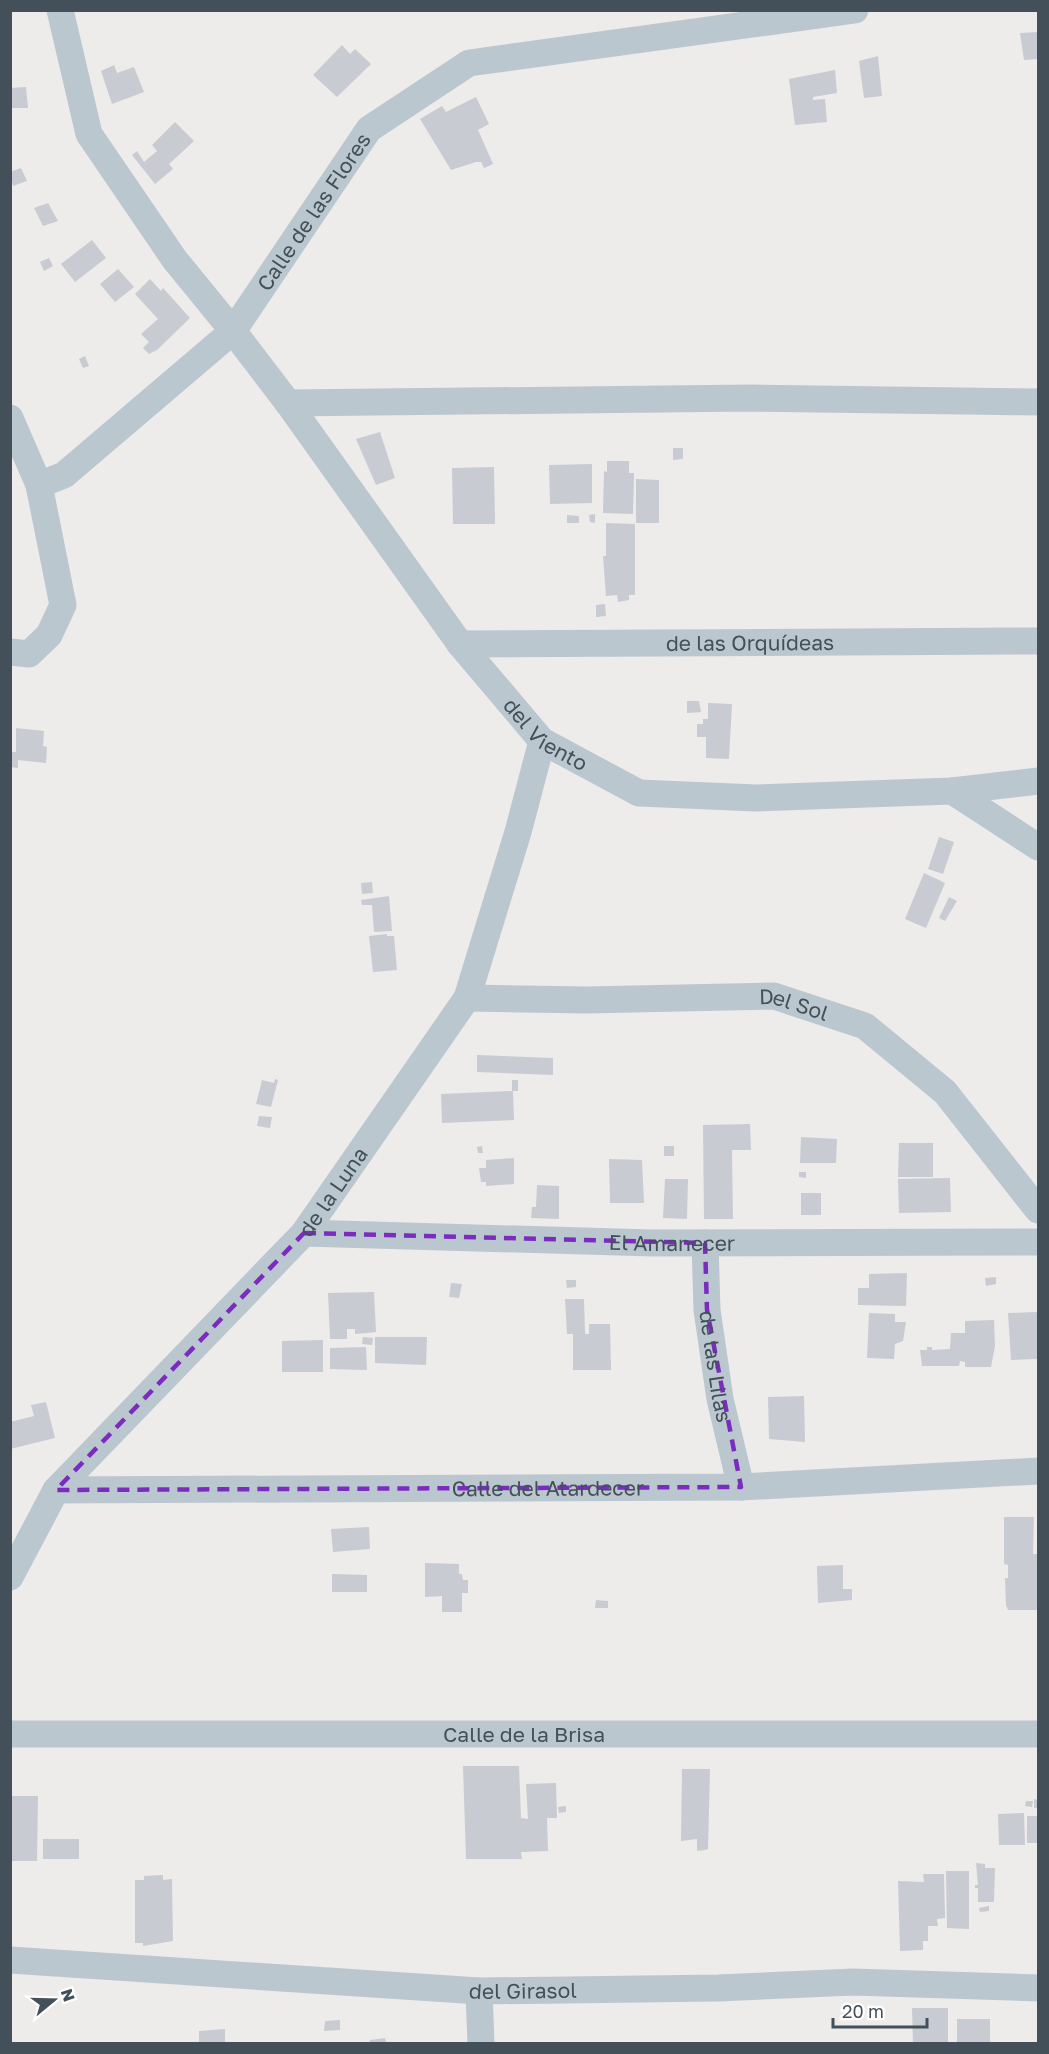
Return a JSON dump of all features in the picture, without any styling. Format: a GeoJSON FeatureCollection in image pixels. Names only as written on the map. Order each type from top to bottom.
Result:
{"type":"FeatureCollection","features":[{"type":"Feature","properties":{"kind":"street","name":"del Viento"},"geometry":{"type":"LineString","coordinates":[[60,10],[89,134],[175,260],[288,403],[460,644],[542,741],[639,793],[756,798],[952,791],[1038,781]]}},
{"type":"Feature","properties":{"kind":"street","name":"Calle de las Flores"},"geometry":{"type":"LineString","coordinates":[[39,485],[64,475],[233,331],[369,129],[470,63],[855,10]]}},
{"type":"Feature","properties":{"kind":"street"},"geometry":{"type":"LineString","coordinates":[[288,403],[752,398],[1038,402]]}},
{"type":"Feature","properties":{"kind":"street"},"geometry":{"type":"LineString","coordinates":[[10,418],[39,485],[63,605],[50,635],[29,654],[10,652]]}},
{"type":"Feature","properties":{"kind":"street","name":"de las Orquídeas"},"geometry":{"type":"LineString","coordinates":[[460,644],[1038,641]]}},
{"type":"Feature","properties":{"kind":"street","name":"de la Luna"},"geometry":{"type":"LineString","coordinates":[[10,1577],[56,1490],[304,1233],[466,998],[518,832],[542,741]]}},
{"type":"Feature","properties":{"kind":"street"},"geometry":{"type":"LineString","coordinates":[[952,791],[1038,847]]}},
{"type":"Feature","properties":{"kind":"street","name":"Del Sol"},"geometry":{"type":"LineString","coordinates":[[466,998],[586,1000],[774,996],[865,1026],[945,1092],[1038,1210]]}},
{"type":"Feature","properties":{"kind":"street","name":"El Amanecer"},"geometry":{"type":"LineString","coordinates":[[304,1233],[705,1243],[1038,1242]]}},
{"type":"Feature","properties":{"kind":"street","name":"de las Lilas"},"geometry":{"type":"LineString","coordinates":[[705,1243],[707,1310],[720,1399],[741,1487]]}},
{"type":"Feature","properties":{"kind":"street","name":"Calle del Atardecer"},"geometry":{"type":"LineString","coordinates":[[56,1490],[741,1487],[1038,1471]]}},
{"type":"Feature","properties":{"kind":"street","name":"Calle de la Brisa"},"geometry":{"type":"LineString","coordinates":[[10,1734],[1038,1734]]}},
{"type":"Feature","properties":{"kind":"street","name":"del Girasol"},"geometry":{"type":"LineString","coordinates":[[10,1959],[479,1991],[718,1989],[853,1982],[1038,1988]]}},
{"type":"Feature","properties":{"kind":"street"},"geometry":{"type":"LineString","coordinates":[[479,1991],[483,2040]]}},
{"type":"Feature","properties":{"kind":"highlighted area"},"geometry":{"type":"Polygon","coordinates":[[[304,1233],[705,1243],[707,1310],[741,1487],[56,1490],[304,1233]]]}},
{"type":"Feature","properties":{"kind":"building"},"geometry":{"type":"Polygon","coordinates":[[[1038,32],[1038,59],[1024,60],[1020,33],[1038,32]]]}},
{"type":"Feature","properties":{"kind":"building"},"geometry":{"type":"Polygon","coordinates":[[[342,45],[350,54],[355,49],[371,64],[337,97],[313,75],[342,45]]]}},
{"type":"Feature","properties":{"kind":"building"},"geometry":{"type":"Polygon","coordinates":[[[878,56],[882,96],[864,98],[859,61],[878,56]]]}},
{"type":"Feature","properties":{"kind":"building"},"geometry":{"type":"Polygon","coordinates":[[[114,65],[117,73],[134,67],[144,92],[112,104],[101,71],[114,65]]]}},
{"type":"Feature","properties":{"kind":"building"},"geometry":{"type":"Polygon","coordinates":[[[835,70],[837,93],[813,97],[813,100],[825,99],[827,122],[795,125],[789,79],[835,70]]]}},
{"type":"Feature","properties":{"kind":"building"},"geometry":{"type":"Polygon","coordinates":[[[26,87],[28,108],[10,108],[10,88],[26,87]]]}},
{"type":"Feature","properties":{"kind":"building"},"geometry":{"type":"Polygon","coordinates":[[[476,97],[489,124],[478,130],[493,164],[484,168],[481,162],[476,162],[451,170],[420,119],[442,106],[446,112],[476,97]]]}},
{"type":"Feature","properties":{"kind":"building"},"geometry":{"type":"Polygon","coordinates":[[[175,122],[194,141],[169,164],[173,169],[155,184],[132,155],[137,151],[144,162],[157,151],[152,145],[175,122]]]}},
{"type":"Feature","properties":{"kind":"building"},"geometry":{"type":"Polygon","coordinates":[[[21,168],[27,181],[13,186],[10,172],[21,168]]]}},
{"type":"Feature","properties":{"kind":"building"},"geometry":{"type":"Polygon","coordinates":[[[48,203],[58,221],[43,226],[34,208],[48,203]]]}},
{"type":"Feature","properties":{"kind":"building"},"geometry":{"type":"Polygon","coordinates":[[[92,240],[106,258],[75,282],[61,264],[92,240]]]}},
{"type":"Feature","properties":{"kind":"building"},"geometry":{"type":"Polygon","coordinates":[[[49,258],[53,266],[44,271],[40,262],[49,258]]]}},
{"type":"Feature","properties":{"kind":"building"},"geometry":{"type":"Polygon","coordinates":[[[118,269],[134,287],[115,302],[100,284],[118,269]]]}},
{"type":"Feature","properties":{"kind":"building"},"geometry":{"type":"Polygon","coordinates":[[[150,279],[161,291],[163,288],[190,318],[157,350],[149,354],[143,348],[149,342],[141,334],[158,319],[135,294],[150,279]]]}},
{"type":"Feature","properties":{"kind":"building"},"geometry":{"type":"Polygon","coordinates":[[[85,356],[89,366],[83,368],[79,359],[85,356]]]}},
{"type":"Feature","properties":{"kind":"building"},"geometry":{"type":"Polygon","coordinates":[[[380,432],[395,478],[376,485],[356,439],[380,432]]]}},
{"type":"Feature","properties":{"kind":"building"},"geometry":{"type":"Polygon","coordinates":[[[673,448],[683,448],[683,459],[673,460],[673,448]]]}},
{"type":"Feature","properties":{"kind":"building"},"geometry":{"type":"Polygon","coordinates":[[[607,461],[629,461],[629,473],[634,473],[633,514],[603,513],[604,471],[607,472],[607,461]]]}},
{"type":"Feature","properties":{"kind":"building"},"geometry":{"type":"Polygon","coordinates":[[[592,464],[592,503],[550,504],[549,465],[592,464]]]}},
{"type":"Feature","properties":{"kind":"building"},"geometry":{"type":"Polygon","coordinates":[[[494,467],[495,524],[453,524],[452,468],[494,467]]]}},
{"type":"Feature","properties":{"kind":"building"},"geometry":{"type":"Polygon","coordinates":[[[636,479],[659,480],[659,523],[636,523],[636,479]]]}},
{"type":"Feature","properties":{"kind":"building"},"geometry":{"type":"Polygon","coordinates":[[[595,514],[595,523],[590,522],[589,515],[595,514]]]}},
{"type":"Feature","properties":{"kind":"building"},"geometry":{"type":"Polygon","coordinates":[[[567,515],[579,516],[579,523],[567,523],[567,515]]]}},
{"type":"Feature","properties":{"kind":"building"},"geometry":{"type":"Polygon","coordinates":[[[606,523],[635,524],[635,595],[629,595],[629,600],[618,602],[617,595],[606,596],[603,556],[606,556],[606,523]]]}},
{"type":"Feature","properties":{"kind":"building"},"geometry":{"type":"Polygon","coordinates":[[[605,604],[606,616],[596,617],[596,605],[605,604]]]}},
{"type":"Feature","properties":{"kind":"building"},"geometry":{"type":"Polygon","coordinates":[[[687,701],[699,701],[701,712],[687,713],[687,701]]]}},
{"type":"Feature","properties":{"kind":"building"},"geometry":{"type":"Polygon","coordinates":[[[708,703],[732,704],[729,759],[706,758],[706,737],[697,737],[697,724],[703,724],[703,719],[708,719],[708,703]]]}},
{"type":"Feature","properties":{"kind":"building"},"geometry":{"type":"Polygon","coordinates":[[[16,728],[44,731],[43,746],[47,747],[46,763],[18,760],[18,768],[10,767],[10,752],[16,752],[16,728]]]}},
{"type":"Feature","properties":{"kind":"building"},"geometry":{"type":"Polygon","coordinates":[[[939,837],[954,842],[943,874],[928,869],[939,837]]]}},
{"type":"Feature","properties":{"kind":"building"},"geometry":{"type":"Polygon","coordinates":[[[924,873],[945,883],[926,928],[905,919],[924,873]]]}},
{"type":"Feature","properties":{"kind":"building"},"geometry":{"type":"Polygon","coordinates":[[[372,882],[373,893],[362,894],[361,883],[372,882]]]}},
{"type":"Feature","properties":{"kind":"building"},"geometry":{"type":"Polygon","coordinates":[[[389,896],[392,931],[374,932],[372,905],[362,905],[361,900],[389,896]]]}},
{"type":"Feature","properties":{"kind":"building"},"geometry":{"type":"Polygon","coordinates":[[[949,897],[957,901],[945,921],[939,918],[949,897]]]}},
{"type":"Feature","properties":{"kind":"building"},"geometry":{"type":"Polygon","coordinates":[[[387,934],[387,936],[394,936],[397,970],[373,972],[369,936],[387,934]]]}},
{"type":"Feature","properties":{"kind":"building"},"geometry":{"type":"Polygon","coordinates":[[[477,1055],[553,1058],[553,1075],[477,1072],[477,1055]]]}},
{"type":"Feature","properties":{"kind":"building"},"geometry":{"type":"Polygon","coordinates":[[[275,1079],[278,1080],[271,1107],[256,1104],[262,1080],[274,1083],[275,1079]]]}},
{"type":"Feature","properties":{"kind":"building"},"geometry":{"type":"Polygon","coordinates":[[[512,1080],[518,1080],[518,1091],[513,1091],[514,1120],[442,1123],[441,1094],[512,1091],[512,1080]]]}},
{"type":"Feature","properties":{"kind":"building"},"geometry":{"type":"Polygon","coordinates":[[[259,1116],[272,1117],[270,1128],[257,1126],[259,1116]]]}},
{"type":"Feature","properties":{"kind":"building"},"geometry":{"type":"Polygon","coordinates":[[[750,1124],[751,1150],[732,1150],[733,1219],[704,1219],[703,1125],[750,1124]]]}},
{"type":"Feature","properties":{"kind":"building"},"geometry":{"type":"Polygon","coordinates":[[[801,1137],[837,1139],[836,1163],[800,1163],[801,1137]]]}},
{"type":"Feature","properties":{"kind":"building"},"geometry":{"type":"Polygon","coordinates":[[[899,1143],[933,1143],[933,1177],[898,1177],[899,1143]]]}},
{"type":"Feature","properties":{"kind":"building"},"geometry":{"type":"Polygon","coordinates":[[[482,1146],[483,1153],[478,1153],[477,1147],[482,1146]]]}},
{"type":"Feature","properties":{"kind":"building"},"geometry":{"type":"Polygon","coordinates":[[[664,1146],[674,1146],[674,1156],[664,1156],[664,1146]]]}},
{"type":"Feature","properties":{"kind":"building"},"geometry":{"type":"Polygon","coordinates":[[[514,1158],[514,1184],[486,1186],[486,1182],[481,1182],[479,1168],[486,1168],[486,1160],[514,1158]]]}},
{"type":"Feature","properties":{"kind":"building"},"geometry":{"type":"Polygon","coordinates":[[[609,1159],[642,1160],[644,1203],[610,1203],[609,1159]]]}},
{"type":"Feature","properties":{"kind":"building"},"geometry":{"type":"Polygon","coordinates":[[[799,1172],[806,1172],[806,1178],[799,1177],[799,1172]]]}},
{"type":"Feature","properties":{"kind":"building"},"geometry":{"type":"Polygon","coordinates":[[[950,1178],[951,1212],[899,1213],[898,1179],[950,1178]]]}},
{"type":"Feature","properties":{"kind":"building"},"geometry":{"type":"Polygon","coordinates":[[[665,1179],[688,1179],[687,1219],[663,1218],[665,1179]]]}},
{"type":"Feature","properties":{"kind":"building"},"geometry":{"type":"Polygon","coordinates":[[[537,1185],[559,1186],[559,1219],[531,1218],[532,1207],[536,1207],[537,1185]]]}},
{"type":"Feature","properties":{"kind":"building"},"geometry":{"type":"Polygon","coordinates":[[[801,1193],[821,1193],[821,1215],[801,1215],[801,1193]]]}},
{"type":"Feature","properties":{"kind":"building"},"geometry":{"type":"Polygon","coordinates":[[[907,1273],[906,1306],[858,1305],[858,1288],[869,1288],[869,1274],[907,1273]]]}},
{"type":"Feature","properties":{"kind":"building"},"geometry":{"type":"Polygon","coordinates":[[[996,1277],[996,1284],[986,1286],[985,1278],[996,1277]]]}},
{"type":"Feature","properties":{"kind":"building"},"geometry":{"type":"Polygon","coordinates":[[[566,1280],[576,1280],[576,1287],[567,1288],[566,1280]]]}},
{"type":"Feature","properties":{"kind":"building"},"geometry":{"type":"Polygon","coordinates":[[[451,1283],[462,1284],[459,1298],[449,1297],[451,1283]]]}},
{"type":"Feature","properties":{"kind":"building"},"geometry":{"type":"Polygon","coordinates":[[[374,1292],[376,1332],[355,1334],[355,1329],[347,1329],[347,1339],[330,1339],[328,1293],[374,1292]]]}},
{"type":"Feature","properties":{"kind":"building"},"geometry":{"type":"Polygon","coordinates":[[[565,1299],[584,1299],[585,1334],[589,1334],[589,1324],[610,1324],[611,1370],[573,1370],[573,1334],[567,1334],[565,1299]]]}},
{"type":"Feature","properties":{"kind":"building"},"geometry":{"type":"Polygon","coordinates":[[[1038,1312],[1038,1359],[1011,1360],[1008,1313],[1038,1312]]]}},
{"type":"Feature","properties":{"kind":"building"},"geometry":{"type":"Polygon","coordinates":[[[869,1313],[895,1314],[895,1322],[906,1322],[903,1341],[895,1344],[894,1359],[867,1358],[869,1313]]]}},
{"type":"Feature","properties":{"kind":"building"},"geometry":{"type":"Polygon","coordinates":[[[994,1320],[995,1346],[991,1367],[965,1367],[965,1362],[960,1361],[959,1366],[922,1366],[920,1350],[927,1350],[927,1347],[932,1347],[932,1350],[950,1349],[951,1333],[965,1333],[965,1321],[994,1320]]]}},
{"type":"Feature","properties":{"kind":"building"},"geometry":{"type":"Polygon","coordinates":[[[363,1337],[373,1338],[372,1345],[362,1344],[363,1337]]]}},
{"type":"Feature","properties":{"kind":"building"},"geometry":{"type":"Polygon","coordinates":[[[375,1337],[427,1337],[426,1365],[375,1363],[375,1337]]]}},
{"type":"Feature","properties":{"kind":"building"},"geometry":{"type":"Polygon","coordinates":[[[323,1340],[323,1372],[282,1372],[282,1341],[323,1340]]]}},
{"type":"Feature","properties":{"kind":"building"},"geometry":{"type":"Polygon","coordinates":[[[366,1347],[367,1370],[330,1369],[330,1348],[366,1347]]]}},
{"type":"Feature","properties":{"kind":"building"},"geometry":{"type":"Polygon","coordinates":[[[804,1396],[805,1442],[769,1439],[768,1397],[804,1396]]]}},
{"type":"Feature","properties":{"kind":"building"},"geometry":{"type":"Polygon","coordinates":[[[46,1402],[55,1438],[10,1449],[10,1422],[34,1416],[31,1405],[46,1402]]]}},
{"type":"Feature","properties":{"kind":"building"},"geometry":{"type":"Polygon","coordinates":[[[1004,1517],[1034,1517],[1033,1554],[1038,1554],[1038,1610],[1008,1610],[1006,1605],[1005,1578],[1008,1578],[1008,1565],[1004,1564],[1004,1517]]]}},
{"type":"Feature","properties":{"kind":"building"},"geometry":{"type":"Polygon","coordinates":[[[369,1527],[370,1549],[333,1552],[331,1529],[369,1527]]]}},
{"type":"Feature","properties":{"kind":"building"},"geometry":{"type":"Polygon","coordinates":[[[425,1563],[459,1564],[459,1574],[462,1574],[463,1580],[468,1580],[468,1593],[462,1593],[462,1612],[442,1612],[442,1596],[425,1597],[425,1563]]]}},
{"type":"Feature","properties":{"kind":"building"},"geometry":{"type":"Polygon","coordinates":[[[843,1565],[843,1589],[852,1589],[852,1600],[818,1603],[817,1566],[843,1565]]]}},
{"type":"Feature","properties":{"kind":"building"},"geometry":{"type":"Polygon","coordinates":[[[332,1574],[367,1575],[367,1592],[332,1592],[332,1574]]]}},
{"type":"Feature","properties":{"kind":"building"},"geometry":{"type":"Polygon","coordinates":[[[596,1600],[608,1601],[608,1608],[595,1608],[596,1600]]]}},
{"type":"Feature","properties":{"kind":"building"},"geometry":{"type":"Polygon","coordinates":[[[463,1766],[519,1766],[521,1818],[528,1819],[526,1784],[556,1783],[557,1818],[547,1818],[548,1851],[521,1852],[522,1859],[466,1859],[463,1766]]]}},
{"type":"Feature","properties":{"kind":"building"},"geometry":{"type":"Polygon","coordinates":[[[682,1769],[710,1769],[708,1849],[705,1850],[697,1851],[697,1839],[681,1841],[682,1769]]]}},
{"type":"Feature","properties":{"kind":"building"},"geometry":{"type":"Polygon","coordinates":[[[10,1796],[38,1796],[37,1861],[10,1861],[10,1796]]]}},
{"type":"Feature","properties":{"kind":"building"},"geometry":{"type":"Polygon","coordinates":[[[1034,1799],[1038,1800],[1038,1808],[1034,1808],[1034,1799]]]}},
{"type":"Feature","properties":{"kind":"building"},"geometry":{"type":"Polygon","coordinates":[[[1026,1801],[1033,1801],[1032,1807],[1025,1806],[1026,1801]]]}},
{"type":"Feature","properties":{"kind":"building"},"geometry":{"type":"Polygon","coordinates":[[[566,1806],[566,1812],[559,1813],[558,1807],[566,1806]]]}},
{"type":"Feature","properties":{"kind":"building"},"geometry":{"type":"Polygon","coordinates":[[[1024,1813],[1025,1845],[999,1845],[998,1814],[1024,1813]]]}},
{"type":"Feature","properties":{"kind":"building"},"geometry":{"type":"Polygon","coordinates":[[[1027,1816],[1038,1816],[1037,1843],[1027,1843],[1027,1816]]]}},
{"type":"Feature","properties":{"kind":"building"},"geometry":{"type":"Polygon","coordinates":[[[43,1839],[79,1839],[79,1859],[43,1859],[43,1839]]]}},
{"type":"Feature","properties":{"kind":"building"},"geometry":{"type":"Polygon","coordinates":[[[976,1863],[985,1864],[985,1868],[995,1868],[994,1902],[978,1902],[978,1888],[975,1888],[975,1885],[978,1885],[976,1863]]]}},
{"type":"Feature","properties":{"kind":"building"},"geometry":{"type":"Polygon","coordinates":[[[946,1871],[969,1871],[969,1929],[947,1928],[946,1871]]]}},
{"type":"Feature","properties":{"kind":"building"},"geometry":{"type":"Polygon","coordinates":[[[923,1874],[944,1874],[945,1918],[937,1919],[938,1926],[928,1926],[928,1941],[923,1941],[923,1950],[900,1951],[898,1881],[924,1882],[923,1874]]]}},
{"type":"Feature","properties":{"kind":"building"},"geometry":{"type":"Polygon","coordinates":[[[163,1875],[163,1880],[172,1879],[173,1941],[143,1946],[143,1943],[135,1943],[135,1880],[144,1880],[144,1876],[163,1875]]]}},
{"type":"Feature","properties":{"kind":"building"},"geometry":{"type":"Polygon","coordinates":[[[989,1906],[989,1911],[980,1912],[979,1908],[989,1906]]]}},
{"type":"Feature","properties":{"kind":"building"},"geometry":{"type":"Polygon","coordinates":[[[912,2008],[948,2008],[948,2043],[913,2043],[912,2008]]]}},
{"type":"Feature","properties":{"kind":"building"},"geometry":{"type":"Polygon","coordinates":[[[957,2019],[990,2019],[990,2043],[957,2043],[957,2019]]]}},
{"type":"Feature","properties":{"kind":"building"},"geometry":{"type":"Polygon","coordinates":[[[340,2020],[340,2030],[324,2031],[325,2021],[340,2020]]]}},
{"type":"Feature","properties":{"kind":"building"},"geometry":{"type":"Polygon","coordinates":[[[225,2029],[225,2043],[199,2043],[199,2031],[225,2029]]]}},
{"type":"Feature","properties":{"kind":"building"},"geometry":{"type":"Polygon","coordinates":[[[385,2038],[386,2043],[370,2043],[370,2040],[385,2038]]]}}]}
